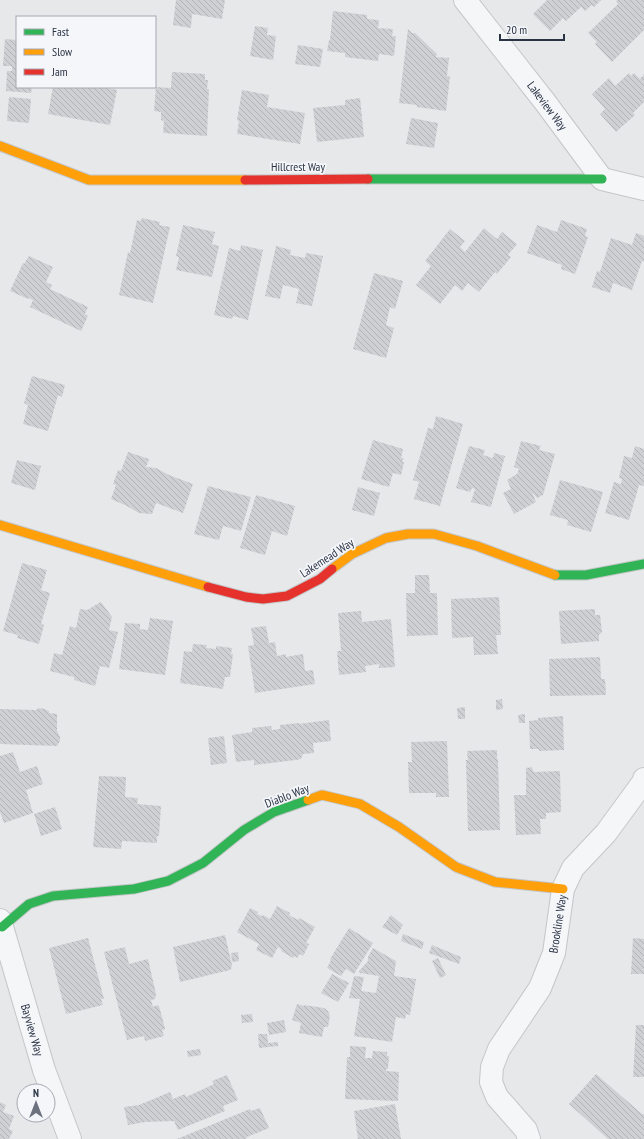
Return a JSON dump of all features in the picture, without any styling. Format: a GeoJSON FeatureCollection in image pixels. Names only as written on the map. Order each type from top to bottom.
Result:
{"type":"FeatureCollection","features":[{"type":"Feature","properties":{"kind":"street","name":"Lakeview Way"},"geometry":{"type":"LineString","coordinates":[[465,0],[545,102],[602,179]]}},
{"type":"Feature","properties":{"kind":"street","name":"Hillcrest Way"},"geometry":{"type":"LineString","coordinates":[[0,146],[89,180],[602,179]]}},
{"type":"Feature","properties":{"kind":"street"},"geometry":{"type":"LineString","coordinates":[[602,179],[644,189]]}},
{"type":"Feature","properties":{"kind":"street","name":"Lakemead Way"},"geometry":{"type":"LineString","coordinates":[[0,525],[218,590],[246,597],[262,599],[287,596],[320,579],[352,554],[386,538],[408,534],[434,534],[477,546],[554,575],[586,575],[644,564]]}},
{"type":"Feature","properties":{"kind":"street","name":"Brookline Way"},"geometry":{"type":"LineString","coordinates":[[529,1139],[526,1130],[497,1097],[491,1082],[492,1068],[499,1049],[540,988],[554,953],[563,889],[573,868],[606,833],[644,779]]}},
{"type":"Feature","properties":{"kind":"street","name":"Diablo Way"},"geometry":{"type":"LineString","coordinates":[[1,923],[29,904],[53,896],[134,889],[168,882],[204,863],[244,830],[274,812],[322,795],[360,804],[399,827],[456,867],[495,882],[563,889]]}},
{"type":"Feature","properties":{"kind":"street","name":"Bayview Way"},"geometry":{"type":"LineString","coordinates":[[1,923],[44,1070],[70,1139]]}},
{"type":"Feature","properties":{"kind":"building"},"geometry":{"type":"Polygon","coordinates":[[[176,0],[225,0],[222,19],[192,14],[191,28],[173,25],[176,0]]]}},
{"type":"Feature","properties":{"kind":"building"},"geometry":{"type":"Polygon","coordinates":[[[547,0],[601,0],[594,7],[592,5],[585,11],[581,7],[566,21],[563,18],[550,31],[533,14],[547,0]]]}},
{"type":"Feature","properties":{"kind":"building"},"geometry":{"type":"Polygon","coordinates":[[[644,0],[644,30],[612,62],[595,44],[597,42],[588,33],[618,4],[616,1],[644,0]]]}},
{"type":"Feature","properties":{"kind":"building"},"geometry":{"type":"Polygon","coordinates":[[[333,11],[367,15],[367,19],[379,20],[378,28],[393,29],[392,36],[396,36],[394,56],[379,54],[378,61],[345,57],[345,53],[327,51],[330,40],[333,11]]]}},
{"type":"Feature","properties":{"kind":"building"},"geometry":{"type":"Polygon","coordinates":[[[255,26],[268,28],[267,35],[276,36],[273,60],[250,56],[255,26]]]}},
{"type":"Feature","properties":{"kind":"building"},"geometry":{"type":"Polygon","coordinates":[[[408,29],[412,33],[415,33],[437,54],[436,57],[449,58],[447,76],[450,77],[446,111],[399,103],[408,29]]]}},
{"type":"Feature","properties":{"kind":"building"},"geometry":{"type":"Polygon","coordinates":[[[5,39],[16,40],[16,88],[32,88],[31,93],[6,91],[7,71],[12,71],[12,66],[3,66],[5,39]]]}},
{"type":"Feature","properties":{"kind":"building"},"geometry":{"type":"Polygon","coordinates":[[[298,45],[323,49],[320,67],[295,64],[298,45]]]}},
{"type":"Feature","properties":{"kind":"building"},"geometry":{"type":"Polygon","coordinates":[[[172,72],[205,74],[205,80],[208,80],[207,89],[209,89],[207,136],[163,133],[164,121],[161,120],[161,112],[154,111],[156,87],[171,88],[172,72]]]}},
{"type":"Feature","properties":{"kind":"building"},"geometry":{"type":"Polygon","coordinates":[[[629,73],[631,76],[634,73],[640,79],[644,74],[644,102],[633,113],[635,115],[616,132],[600,114],[605,109],[592,94],[609,78],[615,86],[629,73]]]}},
{"type":"Feature","properties":{"kind":"building"},"geometry":{"type":"Polygon","coordinates":[[[53,88],[107,88],[117,90],[110,125],[48,114],[53,88]]]}},
{"type":"Feature","properties":{"kind":"building"},"geometry":{"type":"Polygon","coordinates":[[[242,90],[269,95],[267,107],[305,113],[300,144],[237,134],[239,121],[237,120],[242,90]]]}},
{"type":"Feature","properties":{"kind":"building"},"geometry":{"type":"Polygon","coordinates":[[[9,97],[31,99],[29,123],[7,121],[9,97]]]}},
{"type":"Feature","properties":{"kind":"building"},"geometry":{"type":"Polygon","coordinates":[[[360,98],[364,137],[317,142],[313,108],[345,105],[345,100],[360,98]]]}},
{"type":"Feature","properties":{"kind":"building"},"geometry":{"type":"Polygon","coordinates":[[[411,118],[438,123],[434,148],[406,144],[411,118]]]}},
{"type":"Feature","properties":{"kind":"building"},"geometry":{"type":"Polygon","coordinates":[[[142,218],[160,222],[159,225],[170,227],[153,303],[119,295],[128,252],[130,253],[137,220],[141,221],[142,218]]]}},
{"type":"Feature","properties":{"kind":"building"},"geometry":{"type":"Polygon","coordinates":[[[561,220],[587,229],[585,236],[588,237],[575,274],[561,269],[562,265],[527,253],[537,225],[557,232],[561,220]]]}},
{"type":"Feature","properties":{"kind":"building"},"geometry":{"type":"Polygon","coordinates":[[[183,225],[215,232],[212,244],[219,246],[212,277],[176,270],[179,257],[176,256],[183,225]]]}},
{"type":"Feature","properties":{"kind":"building"},"geometry":{"type":"Polygon","coordinates":[[[484,228],[497,239],[502,232],[517,244],[508,255],[511,257],[497,274],[495,272],[479,292],[468,283],[462,291],[455,285],[440,304],[416,285],[431,266],[425,261],[450,229],[465,241],[460,247],[465,252],[484,228]]]}},
{"type":"Feature","properties":{"kind":"building"},"geometry":{"type":"Polygon","coordinates":[[[636,233],[644,236],[644,262],[642,261],[632,290],[613,283],[610,293],[592,287],[597,271],[600,272],[611,238],[632,245],[636,233]]]}},
{"type":"Feature","properties":{"kind":"building"},"geometry":{"type":"Polygon","coordinates":[[[241,245],[263,250],[248,320],[233,316],[232,319],[214,315],[229,248],[240,251],[241,245]]]}},
{"type":"Feature","properties":{"kind":"building"},"geometry":{"type":"Polygon","coordinates":[[[276,246],[291,250],[290,255],[305,258],[306,253],[323,256],[312,306],[296,303],[299,289],[283,285],[280,299],[265,296],[276,246]]]}},
{"type":"Feature","properties":{"kind":"building"},"geometry":{"type":"Polygon","coordinates":[[[29,256],[53,267],[46,282],[52,285],[50,289],[88,307],[85,314],[88,316],[81,331],[30,307],[33,300],[10,291],[23,263],[24,264],[29,256]]]}},
{"type":"Feature","properties":{"kind":"building"},"geometry":{"type":"Polygon","coordinates":[[[374,273],[403,281],[395,309],[390,307],[386,325],[394,328],[386,358],[353,349],[374,273]]]}},
{"type":"Feature","properties":{"kind":"building"},"geometry":{"type":"Polygon","coordinates":[[[32,376],[65,385],[62,397],[58,395],[48,431],[23,424],[28,405],[24,403],[32,376]]]}},
{"type":"Feature","properties":{"kind":"building"},"geometry":{"type":"Polygon","coordinates":[[[436,416],[463,424],[440,506],[414,499],[419,482],[413,480],[428,428],[433,429],[436,416]]]}},
{"type":"Feature","properties":{"kind":"building"},"geometry":{"type":"Polygon","coordinates":[[[373,440],[403,449],[401,458],[404,458],[402,462],[404,462],[401,475],[393,473],[389,487],[361,479],[373,440]]]}},
{"type":"Feature","properties":{"kind":"building"},"geometry":{"type":"Polygon","coordinates":[[[521,441],[541,446],[539,450],[555,454],[543,495],[537,498],[532,492],[536,502],[514,514],[503,493],[511,489],[507,480],[517,474],[519,469],[514,467],[521,441]]]}},
{"type":"Feature","properties":{"kind":"building"},"geometry":{"type":"Polygon","coordinates":[[[469,446],[485,450],[483,455],[493,458],[494,453],[505,456],[491,507],[471,502],[475,489],[472,488],[470,492],[456,488],[469,446]]]}},
{"type":"Feature","properties":{"kind":"building"},"geometry":{"type":"Polygon","coordinates":[[[635,446],[644,449],[644,486],[639,485],[629,520],[605,513],[614,482],[621,484],[622,479],[619,478],[624,456],[632,458],[635,446]]]}},
{"type":"Feature","properties":{"kind":"building"},"geometry":{"type":"Polygon","coordinates":[[[128,452],[149,459],[146,467],[156,468],[169,475],[193,484],[183,513],[156,503],[152,514],[139,513],[111,499],[116,485],[113,484],[118,470],[121,471],[128,452]]]}},
{"type":"Feature","properties":{"kind":"building"},"geometry":{"type":"Polygon","coordinates":[[[17,460],[41,466],[35,490],[11,483],[17,460]]]}},
{"type":"Feature","properties":{"kind":"building"},"geometry":{"type":"Polygon","coordinates":[[[560,480],[603,492],[591,532],[567,525],[568,520],[550,515],[560,480]]]}},
{"type":"Feature","properties":{"kind":"building"},"geometry":{"type":"Polygon","coordinates":[[[208,486],[251,497],[241,531],[223,526],[219,540],[194,534],[208,486]]]}},
{"type":"Feature","properties":{"kind":"building"},"geometry":{"type":"Polygon","coordinates":[[[358,487],[380,493],[374,516],[352,510],[358,487]]]}},
{"type":"Feature","properties":{"kind":"building"},"geometry":{"type":"Polygon","coordinates":[[[256,495],[295,506],[287,536],[272,531],[265,555],[240,548],[256,495]]]}},
{"type":"Feature","properties":{"kind":"building"},"geometry":{"type":"Polygon","coordinates":[[[22,563],[47,570],[41,590],[50,593],[41,624],[44,625],[39,644],[17,638],[18,635],[3,631],[22,563]]]}},
{"type":"Feature","properties":{"kind":"building"},"geometry":{"type":"Polygon","coordinates":[[[415,575],[429,575],[430,593],[437,593],[438,635],[407,636],[406,593],[415,593],[415,575]]]}},
{"type":"Feature","properties":{"kind":"building"},"geometry":{"type":"Polygon","coordinates":[[[499,597],[501,635],[496,635],[498,654],[474,655],[473,637],[452,638],[451,599],[499,597]]]}},
{"type":"Feature","properties":{"kind":"building"},"geometry":{"type":"Polygon","coordinates":[[[101,602],[112,617],[109,630],[118,632],[109,668],[100,666],[95,686],[74,680],[74,677],[50,671],[54,653],[62,655],[70,626],[76,628],[80,609],[87,610],[101,602]]]}},
{"type":"Feature","properties":{"kind":"building"},"geometry":{"type":"Polygon","coordinates":[[[595,609],[595,615],[600,615],[602,632],[599,635],[599,641],[561,644],[559,611],[595,609]]]}},
{"type":"Feature","properties":{"kind":"building"},"geometry":{"type":"Polygon","coordinates":[[[361,611],[362,622],[391,619],[395,667],[379,668],[379,664],[365,666],[366,672],[339,675],[337,651],[341,651],[338,613],[361,611]]]}},
{"type":"Feature","properties":{"kind":"building"},"geometry":{"type":"Polygon","coordinates":[[[150,618],[173,621],[165,675],[119,669],[125,623],[140,624],[140,629],[148,630],[150,618]]]}},
{"type":"Feature","properties":{"kind":"building"},"geometry":{"type":"Polygon","coordinates":[[[266,626],[269,643],[275,642],[277,656],[286,654],[286,657],[303,654],[305,671],[313,670],[315,684],[255,693],[248,646],[254,645],[251,628],[266,626]]]}},
{"type":"Feature","properties":{"kind":"building"},"geometry":{"type":"Polygon","coordinates":[[[193,644],[207,645],[206,648],[216,649],[216,646],[232,648],[231,654],[233,654],[230,677],[225,677],[223,689],[180,683],[184,651],[192,652],[193,644]]]}},
{"type":"Feature","properties":{"kind":"building"},"geometry":{"type":"Polygon","coordinates":[[[600,657],[601,679],[605,679],[606,695],[550,696],[549,659],[600,657]]]}},
{"type":"Feature","properties":{"kind":"building"},"geometry":{"type":"Polygon","coordinates":[[[502,699],[503,709],[496,710],[496,700],[502,699]]]}},
{"type":"Feature","properties":{"kind":"building"},"geometry":{"type":"Polygon","coordinates":[[[465,707],[465,719],[458,719],[457,708],[465,707]]]}},
{"type":"Feature","properties":{"kind":"building"},"geometry":{"type":"Polygon","coordinates":[[[39,708],[49,711],[49,713],[57,714],[57,731],[60,741],[57,746],[0,744],[0,709],[36,710],[39,708]]]}},
{"type":"Feature","properties":{"kind":"building"},"geometry":{"type":"Polygon","coordinates":[[[525,714],[525,723],[519,723],[518,715],[525,714]]]}},
{"type":"Feature","properties":{"kind":"building"},"geometry":{"type":"Polygon","coordinates":[[[563,716],[564,750],[539,751],[539,749],[530,749],[529,721],[538,720],[538,718],[563,716]]]}},
{"type":"Feature","properties":{"kind":"building"},"geometry":{"type":"Polygon","coordinates":[[[329,720],[331,741],[313,743],[314,753],[303,754],[301,759],[254,765],[254,760],[236,762],[232,735],[252,732],[252,728],[271,726],[272,730],[280,729],[280,725],[329,720]]]}},
{"type":"Feature","properties":{"kind":"building"},"geometry":{"type":"Polygon","coordinates":[[[224,736],[227,763],[211,765],[208,738],[224,736]]]}},
{"type":"Feature","properties":{"kind":"building"},"geometry":{"type":"Polygon","coordinates":[[[447,741],[449,797],[436,797],[436,793],[409,793],[408,762],[412,762],[411,742],[447,741]]]}},
{"type":"Feature","properties":{"kind":"building"},"geometry":{"type":"Polygon","coordinates":[[[497,750],[500,830],[468,831],[467,751],[497,750]]]}},
{"type":"Feature","properties":{"kind":"building"},"geometry":{"type":"Polygon","coordinates":[[[13,752],[20,772],[37,766],[43,784],[26,790],[33,813],[4,823],[0,812],[0,756],[13,752]]]}},
{"type":"Feature","properties":{"kind":"building"},"geometry":{"type":"Polygon","coordinates":[[[532,767],[533,771],[535,772],[560,771],[561,812],[546,813],[546,819],[540,819],[541,834],[516,835],[514,795],[526,795],[526,768],[532,767]]]}},
{"type":"Feature","properties":{"kind":"building"},"geometry":{"type":"Polygon","coordinates":[[[99,776],[126,777],[125,797],[138,798],[137,804],[161,806],[159,836],[157,836],[157,843],[122,841],[121,849],[93,847],[99,776]]]}},
{"type":"Feature","properties":{"kind":"building"},"geometry":{"type":"Polygon","coordinates":[[[55,807],[62,829],[41,836],[34,814],[55,807]]]}},
{"type":"Feature","properties":{"kind":"building"},"geometry":{"type":"Polygon","coordinates":[[[277,906],[290,913],[289,915],[298,920],[299,918],[315,927],[306,943],[309,944],[303,956],[300,954],[297,958],[295,956],[293,958],[281,951],[282,950],[278,947],[272,958],[256,950],[259,944],[237,932],[250,908],[258,912],[257,914],[263,915],[270,919],[277,906]]]}},
{"type":"Feature","properties":{"kind":"building"},"geometry":{"type":"Polygon","coordinates":[[[391,915],[403,925],[397,935],[382,927],[391,915]]]}},
{"type":"Feature","properties":{"kind":"building"},"geometry":{"type":"Polygon","coordinates":[[[349,928],[373,943],[354,974],[346,969],[341,976],[327,968],[331,960],[330,959],[349,928]]]}},
{"type":"Feature","properties":{"kind":"building"},"geometry":{"type":"Polygon","coordinates":[[[403,934],[424,942],[422,949],[401,941],[403,934]]]}},
{"type":"Feature","properties":{"kind":"building"},"geometry":{"type":"Polygon","coordinates":[[[225,935],[232,965],[231,969],[180,982],[173,947],[225,935]]]}},
{"type":"Feature","properties":{"kind":"building"},"geometry":{"type":"Polygon","coordinates":[[[88,938],[104,999],[101,999],[103,1005],[66,1014],[49,948],[88,938]]]}},
{"type":"Feature","properties":{"kind":"building"},"geometry":{"type":"Polygon","coordinates":[[[633,938],[644,939],[644,974],[631,974],[633,938]]]}},
{"type":"Feature","properties":{"kind":"building"},"geometry":{"type":"Polygon","coordinates":[[[432,945],[461,957],[459,964],[429,953],[432,945]]]}},
{"type":"Feature","properties":{"kind":"building"},"geometry":{"type":"Polygon","coordinates":[[[125,947],[129,964],[148,959],[156,994],[155,999],[151,1000],[153,1007],[157,1005],[159,1006],[165,1028],[162,1030],[164,1036],[145,1041],[144,1036],[127,1040],[104,952],[125,947]]]}},
{"type":"Feature","properties":{"kind":"building"},"geometry":{"type":"Polygon","coordinates":[[[373,948],[396,961],[394,976],[416,979],[410,1015],[406,1014],[405,1019],[396,1017],[392,1042],[354,1036],[360,999],[349,998],[354,976],[364,977],[361,991],[376,993],[379,976],[360,973],[359,971],[368,961],[368,957],[373,948]]]}},
{"type":"Feature","properties":{"kind":"building"},"geometry":{"type":"Polygon","coordinates":[[[238,952],[239,961],[232,962],[231,953],[238,952]]]}},
{"type":"Feature","properties":{"kind":"building"},"geometry":{"type":"Polygon","coordinates":[[[438,958],[446,975],[440,978],[432,961],[438,958]]]}},
{"type":"Feature","properties":{"kind":"building"},"geometry":{"type":"Polygon","coordinates":[[[332,974],[349,983],[338,1002],[321,993],[332,974]]]}},
{"type":"Feature","properties":{"kind":"building"},"geometry":{"type":"Polygon","coordinates":[[[297,1004],[324,1008],[328,1011],[330,1016],[328,1027],[324,1027],[322,1037],[299,1033],[301,1023],[292,1020],[297,1004]]]}},
{"type":"Feature","properties":{"kind":"building"},"geometry":{"type":"Polygon","coordinates":[[[252,1014],[253,1022],[242,1023],[241,1015],[252,1014]]]}},
{"type":"Feature","properties":{"kind":"building"},"geometry":{"type":"Polygon","coordinates":[[[284,1020],[286,1032],[269,1035],[267,1023],[284,1020]]]}},
{"type":"Feature","properties":{"kind":"building"},"geometry":{"type":"Polygon","coordinates":[[[636,1025],[644,1025],[644,1077],[633,1077],[636,1025]]]}},
{"type":"Feature","properties":{"kind":"building"},"geometry":{"type":"Polygon","coordinates":[[[258,1034],[267,1034],[268,1043],[278,1042],[278,1046],[259,1048],[258,1034]]]}},
{"type":"Feature","properties":{"kind":"building"},"geometry":{"type":"Polygon","coordinates":[[[350,1046],[366,1047],[365,1058],[372,1058],[373,1051],[387,1052],[387,1056],[389,1056],[388,1069],[386,1069],[386,1071],[399,1072],[398,1101],[345,1099],[347,1057],[350,1057],[350,1046]]]}},
{"type":"Feature","properties":{"kind":"building"},"geometry":{"type":"Polygon","coordinates":[[[200,1049],[201,1055],[188,1057],[187,1051],[200,1049]]]}},
{"type":"Feature","properties":{"kind":"building"},"geometry":{"type":"Polygon","coordinates":[[[596,1074],[642,1114],[644,1114],[644,1139],[608,1139],[569,1104],[596,1074]]]}},
{"type":"Feature","properties":{"kind":"building"},"geometry":{"type":"Polygon","coordinates":[[[227,1075],[238,1100],[223,1106],[225,1111],[178,1130],[174,1121],[145,1122],[128,1125],[124,1107],[139,1105],[170,1092],[173,1099],[185,1094],[186,1097],[214,1084],[212,1081],[227,1075]]]}},
{"type":"Feature","properties":{"kind":"building"},"geometry":{"type":"Polygon","coordinates":[[[0,1102],[6,1105],[3,1112],[14,1116],[9,1129],[13,1131],[9,1139],[0,1139],[0,1102]]]}},
{"type":"Feature","properties":{"kind":"building"},"geometry":{"type":"Polygon","coordinates":[[[395,1104],[401,1139],[358,1139],[354,1111],[395,1104]]]}},
{"type":"Feature","properties":{"kind":"building"},"geometry":{"type":"Polygon","coordinates":[[[260,1108],[269,1128],[247,1137],[246,1139],[177,1139],[250,1109],[251,1111],[260,1108]]]}},
{"type":"Feature","properties":{"kind":"traffic: fast"},"geometry":{"type":"LineString","coordinates":[[368,179],[602,179]]}},
{"type":"Feature","properties":{"kind":"traffic: fast"},"geometry":{"type":"LineString","coordinates":[[555,575],[586,575],[644,564]]}},
{"type":"Feature","properties":{"kind":"traffic: fast"},"geometry":{"type":"LineString","coordinates":[[2,927],[29,904],[53,896],[134,889],[168,881],[203,863],[244,830],[274,812],[308,800]]}},
{"type":"Feature","properties":{"kind":"traffic: slow"},"geometry":{"type":"LineString","coordinates":[[0,146],[89,180],[245,180]]}},
{"type":"Feature","properties":{"kind":"traffic: slow"},"geometry":{"type":"LineString","coordinates":[[0,525],[208,587]]}},
{"type":"Feature","properties":{"kind":"traffic: slow"},"geometry":{"type":"LineString","coordinates":[[332,569],[352,554],[386,538],[408,534],[434,534],[477,546],[555,575]]}},
{"type":"Feature","properties":{"kind":"traffic: slow"},"geometry":{"type":"LineString","coordinates":[[308,800],[322,795],[360,804],[399,827],[456,867],[495,882],[563,889]]}},
{"type":"Feature","properties":{"kind":"traffic: jam"},"geometry":{"type":"LineString","coordinates":[[245,180],[368,179]]}},
{"type":"Feature","properties":{"kind":"traffic: jam"},"geometry":{"type":"LineString","coordinates":[[208,587],[246,597],[263,599],[287,596],[320,579],[332,569]]}}]}
